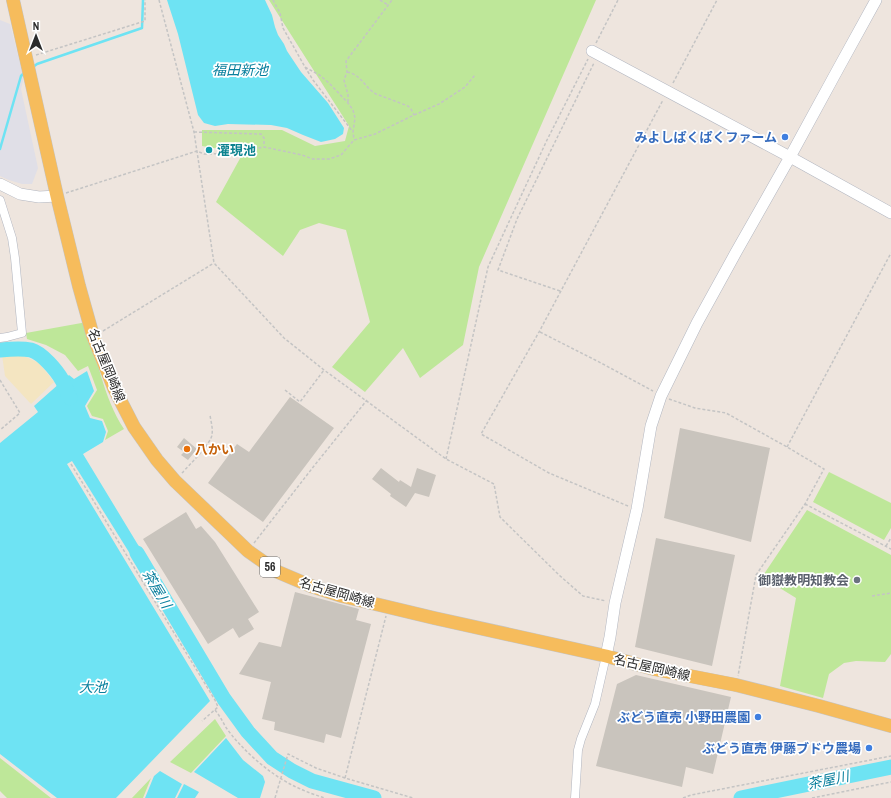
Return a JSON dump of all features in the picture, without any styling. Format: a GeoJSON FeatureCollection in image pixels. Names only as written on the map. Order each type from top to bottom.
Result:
{"type":"FeatureCollection","features":[{"type":"Feature","properties":{"kind":"main road","name":"名古屋岡崎線"},"geometry":{"type":"LineString","coordinates":[[13,0],[79,286],[94,336],[114,388],[134,427],[157,460],[176,481],[248,551],[278,572],[311,586],[342,596],[606,656],[654,669],[736,685],[891,726]]}},
{"type":"Feature","properties":{"kind":"street"},"geometry":{"type":"LineString","coordinates":[[575,798],[578,750],[595,704],[610,637],[615,603],[637,509],[651,426],[661,396],[705,309],[876,0]]}},
{"type":"Feature","properties":{"kind":"street"},"geometry":{"type":"LineString","coordinates":[[595,52],[891,213]]}},
{"type":"Feature","properties":{"kind":"street"},"geometry":{"type":"LineString","coordinates":[[0,184],[20,194],[39,197],[57,196]]}},
{"type":"Feature","properties":{"kind":"street"},"geometry":{"type":"LineString","coordinates":[[0,200],[12,238],[22,333],[0,338]]}},
{"type":"Feature","properties":{"kind":"path"},"geometry":{"type":"LineString","coordinates":[[26,58],[145,21],[145,0]]}},
{"type":"Feature","properties":{"kind":"path"},"geometry":{"type":"LineString","coordinates":[[159,0],[194,132],[214,264],[284,338],[324,370],[446,459],[494,484],[500,516],[559,575],[583,596],[615,603]]}},
{"type":"Feature","properties":{"kind":"path"},"geometry":{"type":"LineString","coordinates":[[273,0],[280,13],[283,28],[305,67],[313,80],[353,132]]}},
{"type":"Feature","properties":{"kind":"path"},"geometry":{"type":"LineString","coordinates":[[380,0],[388,5]]}},
{"type":"Feature","properties":{"kind":"path"},"geometry":{"type":"LineString","coordinates":[[348,103],[348,94],[344,80],[347,72],[346,61],[392,0]]}},
{"type":"Feature","properties":{"kind":"path"},"geometry":{"type":"LineString","coordinates":[[560,291],[498,270],[517,220],[618,0]]}},
{"type":"Feature","properties":{"kind":"path"},"geometry":{"type":"LineString","coordinates":[[637,509],[549,472],[481,434],[539,332],[717,0]]}},
{"type":"Feature","properties":{"kind":"path"},"geometry":{"type":"LineString","coordinates":[[446,459],[488,267],[547,140],[595,52]]}},
{"type":"Feature","properties":{"kind":"path"},"geometry":{"type":"LineString","coordinates":[[305,67],[331,85],[353,110],[355,118],[353,132],[354,140]]}},
{"type":"Feature","properties":{"kind":"path"},"geometry":{"type":"LineString","coordinates":[[347,72],[354,73],[358,76],[376,94],[408,106],[414,115]]}},
{"type":"Feature","properties":{"kind":"path"},"geometry":{"type":"LineString","coordinates":[[57,196],[197,151],[204,154],[212,154],[264,147],[302,155],[313,159],[329,159],[341,156],[354,140],[374,134],[439,104],[465,87],[475,75]]}},
{"type":"Feature","properties":{"kind":"path"},"geometry":{"type":"LineString","coordinates":[[194,132],[261,134],[264,138],[264,147]]}},
{"type":"Feature","properties":{"kind":"path"},"geometry":{"type":"LineString","coordinates":[[787,447],[891,253]]}},
{"type":"Feature","properties":{"kind":"path"},"geometry":{"type":"LineString","coordinates":[[94,336],[214,264]]}},
{"type":"Feature","properties":{"kind":"path"},"geometry":{"type":"LineString","coordinates":[[539,332],[601,362],[661,396],[695,408],[726,413],[824,469],[805,504],[756,576],[736,685]]}},
{"type":"Feature","properties":{"kind":"path"},"geometry":{"type":"LineString","coordinates":[[285,390],[300,402],[324,370]]}},
{"type":"Feature","properties":{"kind":"path"},"geometry":{"type":"LineString","coordinates":[[0,380],[20,413],[0,430]]}},
{"type":"Feature","properties":{"kind":"path"},"geometry":{"type":"LineString","coordinates":[[248,551],[367,400]]}},
{"type":"Feature","properties":{"kind":"path"},"geometry":{"type":"LineString","coordinates":[[176,481],[208,444],[212,436],[210,416]]}},
{"type":"Feature","properties":{"kind":"path"},"geometry":{"type":"LineString","coordinates":[[71,464],[214,700],[218,707],[216,710],[225,726],[265,768],[295,787],[325,798]]}},
{"type":"Feature","properties":{"kind":"path"},"geometry":{"type":"LineString","coordinates":[[805,504],[891,549]]}},
{"type":"Feature","properties":{"kind":"path"},"geometry":{"type":"LineString","coordinates":[[886,546],[891,538]]}},
{"type":"Feature","properties":{"kind":"path"},"geometry":{"type":"LineString","coordinates":[[141,579],[156,570]]}},
{"type":"Feature","properties":{"kind":"path"},"geometry":{"type":"LineString","coordinates":[[872,596],[891,593]]}},
{"type":"Feature","properties":{"kind":"path"},"geometry":{"type":"LineString","coordinates":[[345,778],[388,607]]}},
{"type":"Feature","properties":{"kind":"path"},"geometry":{"type":"LineString","coordinates":[[202,721],[216,710]]}},
{"type":"Feature","properties":{"kind":"path"},"geometry":{"type":"LineString","coordinates":[[275,798],[288,754],[316,768],[350,780],[413,798]]}},
{"type":"Feature","properties":{"kind":"path"},"geometry":{"type":"LineString","coordinates":[[683,798],[691,795],[891,756]]}},
{"type":"Feature","properties":{"kind":"path"},"geometry":{"type":"LineString","coordinates":[[812,798],[891,782]]}},
{"type":"Feature","properties":{"kind":"shaded area"},"geometry":{"type":"Polygon","coordinates":[[[0,20],[10,24],[23,76],[21,89],[38,168],[32,184],[22,184],[0,176],[0,20]]]}},
{"type":"Feature","properties":{"kind":"green space"},"geometry":{"type":"Polygon","coordinates":[[[269,0],[596,0],[479,267],[463,345],[420,378],[403,348],[365,392],[332,367],[370,322],[346,230],[319,223],[300,230],[283,256],[216,202],[243,153],[202,146],[202,130],[282,130],[315,146],[345,141],[349,126],[269,0]]]}},
{"type":"Feature","properties":{"kind":"green space"},"geometry":{"type":"Polygon","coordinates":[[[87,322],[106,391],[124,429],[105,440],[108,431],[103,419],[92,416],[87,406],[97,390],[88,366],[78,371],[65,355],[46,345],[27,339],[26,333],[87,322]]]}},
{"type":"Feature","properties":{"kind":"green space"},"geometry":{"type":"Polygon","coordinates":[[[829,472],[891,503],[891,528],[884,540],[813,502],[829,472]]]}},
{"type":"Feature","properties":{"kind":"green space"},"geometry":{"type":"Polygon","coordinates":[[[807,510],[891,555],[891,654],[885,662],[856,661],[844,663],[829,674],[823,698],[780,686],[796,598],[762,577],[807,510]]]}},
{"type":"Feature","properties":{"kind":"green space"},"geometry":{"type":"Polygon","coordinates":[[[215,719],[226,736],[191,773],[170,762],[215,719]]]}},
{"type":"Feature","properties":{"kind":"green space"},"geometry":{"type":"Polygon","coordinates":[[[0,758],[51,798],[7,798],[0,791],[0,758]]]}},
{"type":"Feature","properties":{"kind":"green space"},"geometry":{"type":"Polygon","coordinates":[[[151,778],[143,798],[132,798],[151,778]]]}},
{"type":"Feature","properties":{"kind":"sand"},"geometry":{"type":"Polygon","coordinates":[[[11,353],[26,357],[39,363],[54,382],[31,404],[5,376],[2,355],[11,353]]]}},
{"type":"Feature","properties":{"kind":"water","name":"福田新池"},"geometry":{"type":"Polygon","coordinates":[[[167,0],[265,0],[272,15],[278,35],[287,51],[301,72],[328,103],[344,128],[343,134],[335,139],[321,142],[287,128],[271,125],[228,124],[215,126],[204,123],[198,115],[178,34],[167,0]]]}},
{"type":"Feature","properties":{"kind":"water","name":"大池"},"geometry":{"type":"Polygon","coordinates":[[[87,371],[94,391],[85,406],[90,418],[102,421],[106,432],[103,442],[83,454],[152,568],[142,573],[72,461],[67,464],[210,701],[116,798],[57,798],[0,754],[0,443],[38,412],[34,406],[69,375],[74,379],[87,371]]]}},
{"type":"Feature","properties":{"kind":"water"},"geometry":{"type":"Polygon","coordinates":[[[226,738],[243,760],[263,776],[265,782],[260,798],[238,798],[194,772],[226,738]]]}},
{"type":"Feature","properties":{"kind":"water"},"geometry":{"type":"Polygon","coordinates":[[[160,771],[182,784],[175,798],[145,798],[154,776],[160,771]]]}},
{"type":"Feature","properties":{"kind":"water"},"geometry":{"type":"Polygon","coordinates":[[[184,784],[199,792],[195,798],[177,798],[184,784]]]}},
{"type":"Feature","properties":{"kind":"building"},"geometry":{"type":"Polygon","coordinates":[[[290,397],[334,428],[263,522],[208,483],[237,444],[249,452],[290,397]]]}},
{"type":"Feature","properties":{"kind":"building"},"geometry":{"type":"Polygon","coordinates":[[[680,428],[770,448],[751,542],[664,518],[680,428]]]}},
{"type":"Feature","properties":{"kind":"building"},"geometry":{"type":"Polygon","coordinates":[[[184,438],[197,449],[188,460],[181,455],[184,452],[177,447],[184,438]]]}},
{"type":"Feature","properties":{"kind":"building"},"geometry":{"type":"Polygon","coordinates":[[[381,468],[399,482],[400,480],[411,487],[417,468],[436,475],[429,497],[415,493],[406,507],[390,496],[391,494],[372,479],[381,468]]]}},
{"type":"Feature","properties":{"kind":"building"},"geometry":{"type":"Polygon","coordinates":[[[186,512],[196,529],[201,526],[215,542],[259,612],[248,619],[254,629],[239,638],[233,628],[208,644],[143,539],[186,512]]]}},
{"type":"Feature","properties":{"kind":"building"},"geometry":{"type":"Polygon","coordinates":[[[656,538],[735,555],[712,666],[635,647],[656,538]]]}},
{"type":"Feature","properties":{"kind":"building"},"geometry":{"type":"Polygon","coordinates":[[[295,592],[359,609],[356,620],[371,624],[341,738],[326,734],[324,743],[274,730],[275,722],[262,719],[271,682],[239,674],[259,642],[281,647],[295,592]]]}},
{"type":"Feature","properties":{"kind":"building"},"geometry":{"type":"Polygon","coordinates":[[[636,675],[731,697],[713,774],[686,767],[682,787],[596,766],[617,684],[636,675]]]}},
{"type":"Feature","properties":{"kind":"waterway"},"geometry":{"type":"LineString","coordinates":[[33,67],[37,64],[142,28],[143,0]]}},
{"type":"Feature","properties":{"kind":"waterway"},"geometry":{"type":"LineString","coordinates":[[0,149],[21,76],[25,72]]}},
{"type":"Feature","properties":{"kind":"waterway","name":"茶屋川"},"geometry":{"type":"LineString","coordinates":[[0,350],[27,349],[40,355],[60,376],[70,398]]}},
{"type":"Feature","properties":{"kind":"waterway","name":"茶屋川"},"geometry":{"type":"LineString","coordinates":[[137,553],[224,699],[248,732],[272,758],[292,771],[312,781],[374,798]]}},
{"type":"Feature","properties":{"kind":"waterway","name":"茶屋川"},"geometry":{"type":"LineString","coordinates":[[741,798],[891,767]]}},
{"type":"Feature","properties":{"kind":"place","name":"みよしぱくぱくファーム"},"geometry":{"type":"Point","coordinates":[785,137]}},
{"type":"Feature","properties":{"kind":"place","name":"灌現池"},"geometry":{"type":"Point","coordinates":[209,150]}},
{"type":"Feature","properties":{"kind":"place","name":"八かい"},"geometry":{"type":"Point","coordinates":[187,449]}},
{"type":"Feature","properties":{"kind":"place","name":"御嶽教明知教会"},"geometry":{"type":"Point","coordinates":[857,580]}},
{"type":"Feature","properties":{"kind":"place","name":"ぶどう直売 小野田農園"},"geometry":{"type":"Point","coordinates":[758,717]}},
{"type":"Feature","properties":{"kind":"place","name":"ぶどう直売 伊藤ブドウ農場"},"geometry":{"type":"Point","coordinates":[869,748]}}]}
